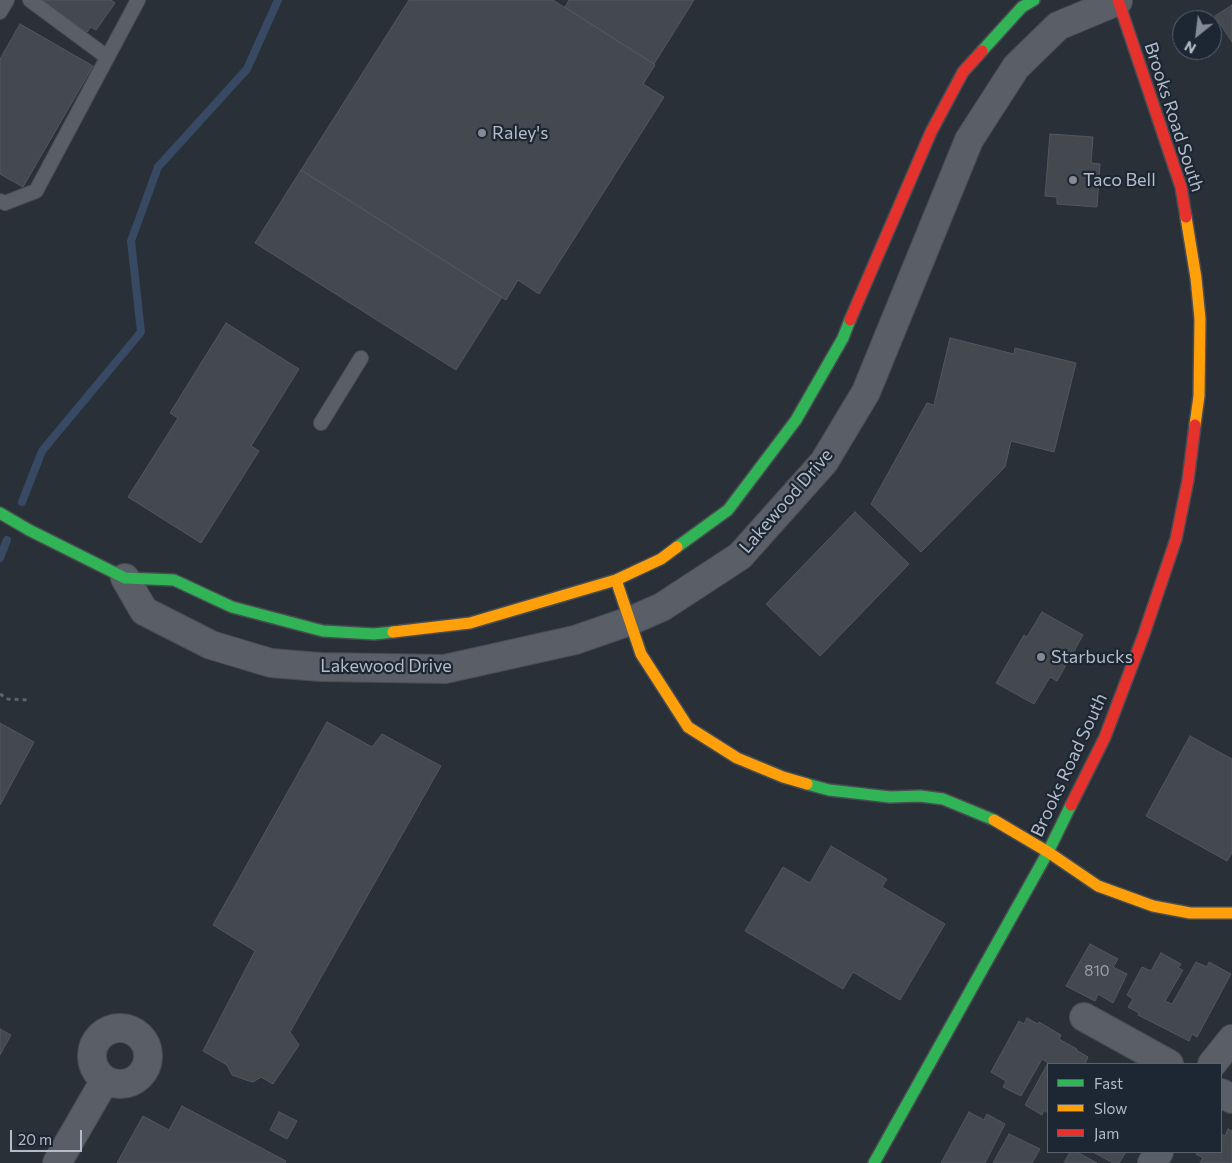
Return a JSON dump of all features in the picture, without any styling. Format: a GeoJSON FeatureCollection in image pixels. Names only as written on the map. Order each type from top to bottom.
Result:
{"type":"FeatureCollection","features":[{"type":"Feature","properties":{"kind":"street","name":"Lakewood Drive"},"geometry":{"type":"LineString","coordinates":[[0,513],[125,578],[174,580],[232,607],[323,632],[374,634],[470,623],[616,580],[661,559],[728,510],[796,420],[842,338],[931,132],[963,72],[1022,7],[1034,0]]}},
{"type":"Feature","properties":{"kind":"street","name":"Lakewood Drive"},"geometry":{"type":"LineString","coordinates":[[125,578],[144,611],[211,645],[271,663],[320,668],[444,669],[575,640],[630,621],[662,607],[740,556],[824,462],[866,392],[931,229],[969,140],[1016,68],[1058,26],[1119,0]]}},
{"type":"Feature","properties":{"kind":"street","name":"Brooks Road South"},"geometry":{"type":"LineString","coordinates":[[874,1163],[1048,852],[1105,737],[1147,626],[1176,539],[1188,480],[1199,396],[1200,319],[1196,278],[1181,187],[1119,0]]}},
{"type":"Feature","properties":{"kind":"street"},"geometry":{"type":"LineString","coordinates":[[616,580],[641,654],[688,727],[737,758],[784,777],[829,790],[890,797],[920,796],[942,799],[994,821],[1048,852],[1098,886],[1153,906],[1190,913],[1232,913]]}},
{"type":"Feature","properties":{"kind":"street"},"geometry":{"type":"LineString","coordinates":[[1084,1017],[1167,1063]]}},
{"type":"Feature","properties":{"kind":"street"},"geometry":{"type":"LineString","coordinates":[[1213,1063],[1232,1039]]}},
{"type":"Feature","properties":{"kind":"street"},"geometry":{"type":"LineString","coordinates":[[57,1163],[105,1080]]}},
{"type":"Feature","properties":{"kind":"lane"},"geometry":{"type":"LineString","coordinates":[[0,12],[7,0]]}},
{"type":"Feature","properties":{"kind":"lane"},"geometry":{"type":"LineString","coordinates":[[30,0],[107,57]]}},
{"type":"Feature","properties":{"kind":"lane"},"geometry":{"type":"LineString","coordinates":[[0,201],[5,203],[36,191],[138,0]]}},
{"type":"Feature","properties":{"kind":"lane"},"geometry":{"type":"LineString","coordinates":[[321,423],[362,358]]}},
{"type":"Feature","properties":{"kind":"path"},"geometry":{"type":"LineString","coordinates":[[0,694],[8,699],[28,700]]}},
{"type":"Feature","properties":{"kind":"building"},"geometry":{"type":"Polygon","coordinates":[[[42,0],[111,0],[115,3],[96,30],[91,27],[87,32],[42,0]]]}},
{"type":"Feature","properties":{"kind":"building","name":"Raley's"},"geometry":{"type":"Polygon","coordinates":[[[409,0],[553,0],[655,65],[643,84],[664,97],[539,294],[518,280],[506,300],[301,170],[409,0]]]}},
{"type":"Feature","properties":{"kind":"building"},"geometry":{"type":"Polygon","coordinates":[[[569,0],[694,0],[654,64],[565,7],[569,0]]]}},
{"type":"Feature","properties":{"kind":"building"},"geometry":{"type":"Polygon","coordinates":[[[1232,5],[1232,42],[1222,27],[1222,11],[1232,5]]]}},
{"type":"Feature","properties":{"kind":"building"},"geometry":{"type":"Polygon","coordinates":[[[20,24],[93,66],[23,187],[0,174],[0,59],[20,24]]]}},
{"type":"Feature","properties":{"kind":"building","name":"Taco Bell"},"geometry":{"type":"Polygon","coordinates":[[[1050,134],[1093,137],[1091,163],[1100,164],[1097,207],[1057,204],[1057,197],[1045,196],[1050,134]]]}},
{"type":"Feature","properties":{"kind":"building"},"geometry":{"type":"Polygon","coordinates":[[[301,170],[502,297],[456,370],[255,243],[301,170]]]}},
{"type":"Feature","properties":{"kind":"building"},"geometry":{"type":"Polygon","coordinates":[[[226,323],[299,369],[251,446],[259,451],[201,543],[128,497],[178,418],[170,413],[226,323]]]}},
{"type":"Feature","properties":{"kind":"building"},"geometry":{"type":"Polygon","coordinates":[[[950,338],[1014,354],[1015,348],[1076,363],[1054,452],[1011,441],[1005,467],[921,552],[871,504],[927,403],[934,405],[950,338]]]}},
{"type":"Feature","properties":{"kind":"building"},"geometry":{"type":"Polygon","coordinates":[[[855,512],[909,564],[820,656],[766,604],[855,512]]]}},
{"type":"Feature","properties":{"kind":"building","name":"Starbucks"},"geometry":{"type":"Polygon","coordinates":[[[1042,612],[1083,635],[1057,681],[1050,677],[1034,704],[996,683],[1024,635],[1027,637],[1042,612]]]}},
{"type":"Feature","properties":{"kind":"building"},"geometry":{"type":"Polygon","coordinates":[[[327,722],[372,747],[382,734],[441,766],[290,1032],[299,1045],[273,1084],[261,1077],[253,1082],[232,1075],[227,1065],[203,1051],[255,951],[213,925],[327,722]]]}},
{"type":"Feature","properties":{"kind":"building"},"geometry":{"type":"Polygon","coordinates":[[[0,723],[34,742],[0,805],[0,723]]]}},
{"type":"Feature","properties":{"kind":"building"},"geometry":{"type":"Polygon","coordinates":[[[1190,736],[1232,759],[1232,853],[1227,861],[1146,816],[1190,736]]]}},
{"type":"Feature","properties":{"kind":"building"},"geometry":{"type":"Polygon","coordinates":[[[831,846],[887,879],[882,887],[945,924],[900,1000],[853,972],[843,989],[745,931],[783,867],[810,883],[831,846]]]}},
{"type":"Feature","properties":{"kind":"building"},"geometry":{"type":"Polygon","coordinates":[[[1090,944],[1118,959],[1113,967],[1127,974],[1113,1003],[1098,994],[1095,1001],[1066,986],[1090,944]]]}},
{"type":"Feature","properties":{"kind":"building"},"geometry":{"type":"Polygon","coordinates":[[[1161,953],[1181,964],[1178,968],[1183,970],[1165,1001],[1172,1004],[1196,962],[1207,967],[1209,962],[1231,974],[1197,1037],[1192,1034],[1189,1041],[1138,1015],[1139,1013],[1128,1007],[1133,999],[1127,995],[1142,967],[1151,971],[1161,953]]]}},
{"type":"Feature","properties":{"kind":"building"},"geometry":{"type":"Polygon","coordinates":[[[1027,1018],[1038,1024],[1039,1022],[1061,1035],[1059,1039],[1088,1057],[1085,1063],[1048,1063],[1042,1059],[1021,1096],[1003,1087],[1006,1081],[991,1072],[1019,1021],[1024,1024],[1027,1018]]]}},
{"type":"Feature","properties":{"kind":"building"},"geometry":{"type":"Polygon","coordinates":[[[0,1029],[11,1035],[0,1055],[0,1029]]]}},
{"type":"Feature","properties":{"kind":"building"},"geometry":{"type":"Polygon","coordinates":[[[1047,1065],[1047,1112],[1044,1110],[1042,1115],[1025,1105],[1047,1065]]]}},
{"type":"Feature","properties":{"kind":"building"},"geometry":{"type":"Polygon","coordinates":[[[182,1106],[286,1161],[285,1163],[117,1163],[143,1116],[169,1130],[182,1106]]]}},
{"type":"Feature","properties":{"kind":"building"},"geometry":{"type":"Polygon","coordinates":[[[279,1112],[297,1121],[287,1139],[270,1130],[279,1112]]]}},
{"type":"Feature","properties":{"kind":"building"},"geometry":{"type":"Polygon","coordinates":[[[969,1112],[984,1120],[987,1114],[1005,1124],[985,1163],[941,1163],[969,1112]]]}},
{"type":"Feature","properties":{"kind":"building"},"geometry":{"type":"Polygon","coordinates":[[[1228,1129],[1232,1131],[1232,1163],[1200,1163],[1203,1158],[1196,1153],[1222,1153],[1222,1134],[1225,1136],[1228,1129]]]}},
{"type":"Feature","properties":{"kind":"building"},"geometry":{"type":"Polygon","coordinates":[[[1009,1134],[1040,1149],[1032,1163],[993,1163],[1009,1134]]]}},
{"type":"Feature","properties":{"kind":"building"},"geometry":{"type":"Polygon","coordinates":[[[1069,1153],[1079,1153],[1097,1163],[1064,1163],[1069,1153]]]}},
{"type":"Feature","properties":{"kind":"building"},"geometry":{"type":"Polygon","coordinates":[[[1095,1153],[1125,1153],[1119,1163],[1113,1163],[1095,1153]]]}},
{"type":"Feature","properties":{"kind":"waterway"},"geometry":{"type":"LineString","coordinates":[[22,502],[42,451],[141,332],[131,241],[158,167],[247,69],[278,0]]}},
{"type":"Feature","properties":{"kind":"waterway"},"geometry":{"type":"LineString","coordinates":[[0,558],[7,540]]}},
{"type":"Feature","properties":{"kind":"traffic: fast"},"geometry":{"type":"LineString","coordinates":[[982,51],[1022,7],[1034,0]]}},
{"type":"Feature","properties":{"kind":"traffic: fast"},"geometry":{"type":"LineString","coordinates":[[677,547],[728,510],[796,420],[843,338],[850,320]]}},
{"type":"Feature","properties":{"kind":"traffic: fast"},"geometry":{"type":"LineString","coordinates":[[0,513],[29,530],[125,578],[174,580],[232,607],[323,631],[374,634],[393,632]]}},
{"type":"Feature","properties":{"kind":"traffic: fast"},"geometry":{"type":"LineString","coordinates":[[807,784],[829,790],[890,797],[920,796],[943,799],[994,820]]}},
{"type":"Feature","properties":{"kind":"traffic: fast"},"geometry":{"type":"LineString","coordinates":[[874,1163],[1048,852],[1071,805]]}},
{"type":"Feature","properties":{"kind":"traffic: slow"},"geometry":{"type":"LineString","coordinates":[[1186,217],[1196,278],[1200,319],[1199,396],[1195,425]]}},
{"type":"Feature","properties":{"kind":"traffic: slow"},"geometry":{"type":"LineString","coordinates":[[393,632],[470,623],[616,580],[661,559],[677,547]]}},
{"type":"Feature","properties":{"kind":"traffic: slow"},"geometry":{"type":"LineString","coordinates":[[616,580],[641,654],[688,727],[737,758],[783,777],[807,784]]}},
{"type":"Feature","properties":{"kind":"traffic: slow"},"geometry":{"type":"LineString","coordinates":[[994,820],[1048,852],[1098,886],[1153,906],[1190,913],[1232,913]]}},
{"type":"Feature","properties":{"kind":"traffic: jam"},"geometry":{"type":"LineString","coordinates":[[1118,0],[1181,187],[1186,217]]}},
{"type":"Feature","properties":{"kind":"traffic: jam"},"geometry":{"type":"LineString","coordinates":[[850,320],[931,132],[963,72],[982,51]]}},
{"type":"Feature","properties":{"kind":"traffic: jam"},"geometry":{"type":"LineString","coordinates":[[1071,805],[1105,737],[1144,634],[1176,539],[1188,480],[1195,425]]}},
{"type":"Feature","properties":{"kind":"place","name":"Raley's"},"geometry":{"type":"Point","coordinates":[482,133]}},
{"type":"Feature","properties":{"kind":"place","name":"Taco Bell"},"geometry":{"type":"Point","coordinates":[1073,180]}},
{"type":"Feature","properties":{"kind":"place","name":"Starbucks"},"geometry":{"type":"Point","coordinates":[1041,657]}}]}
